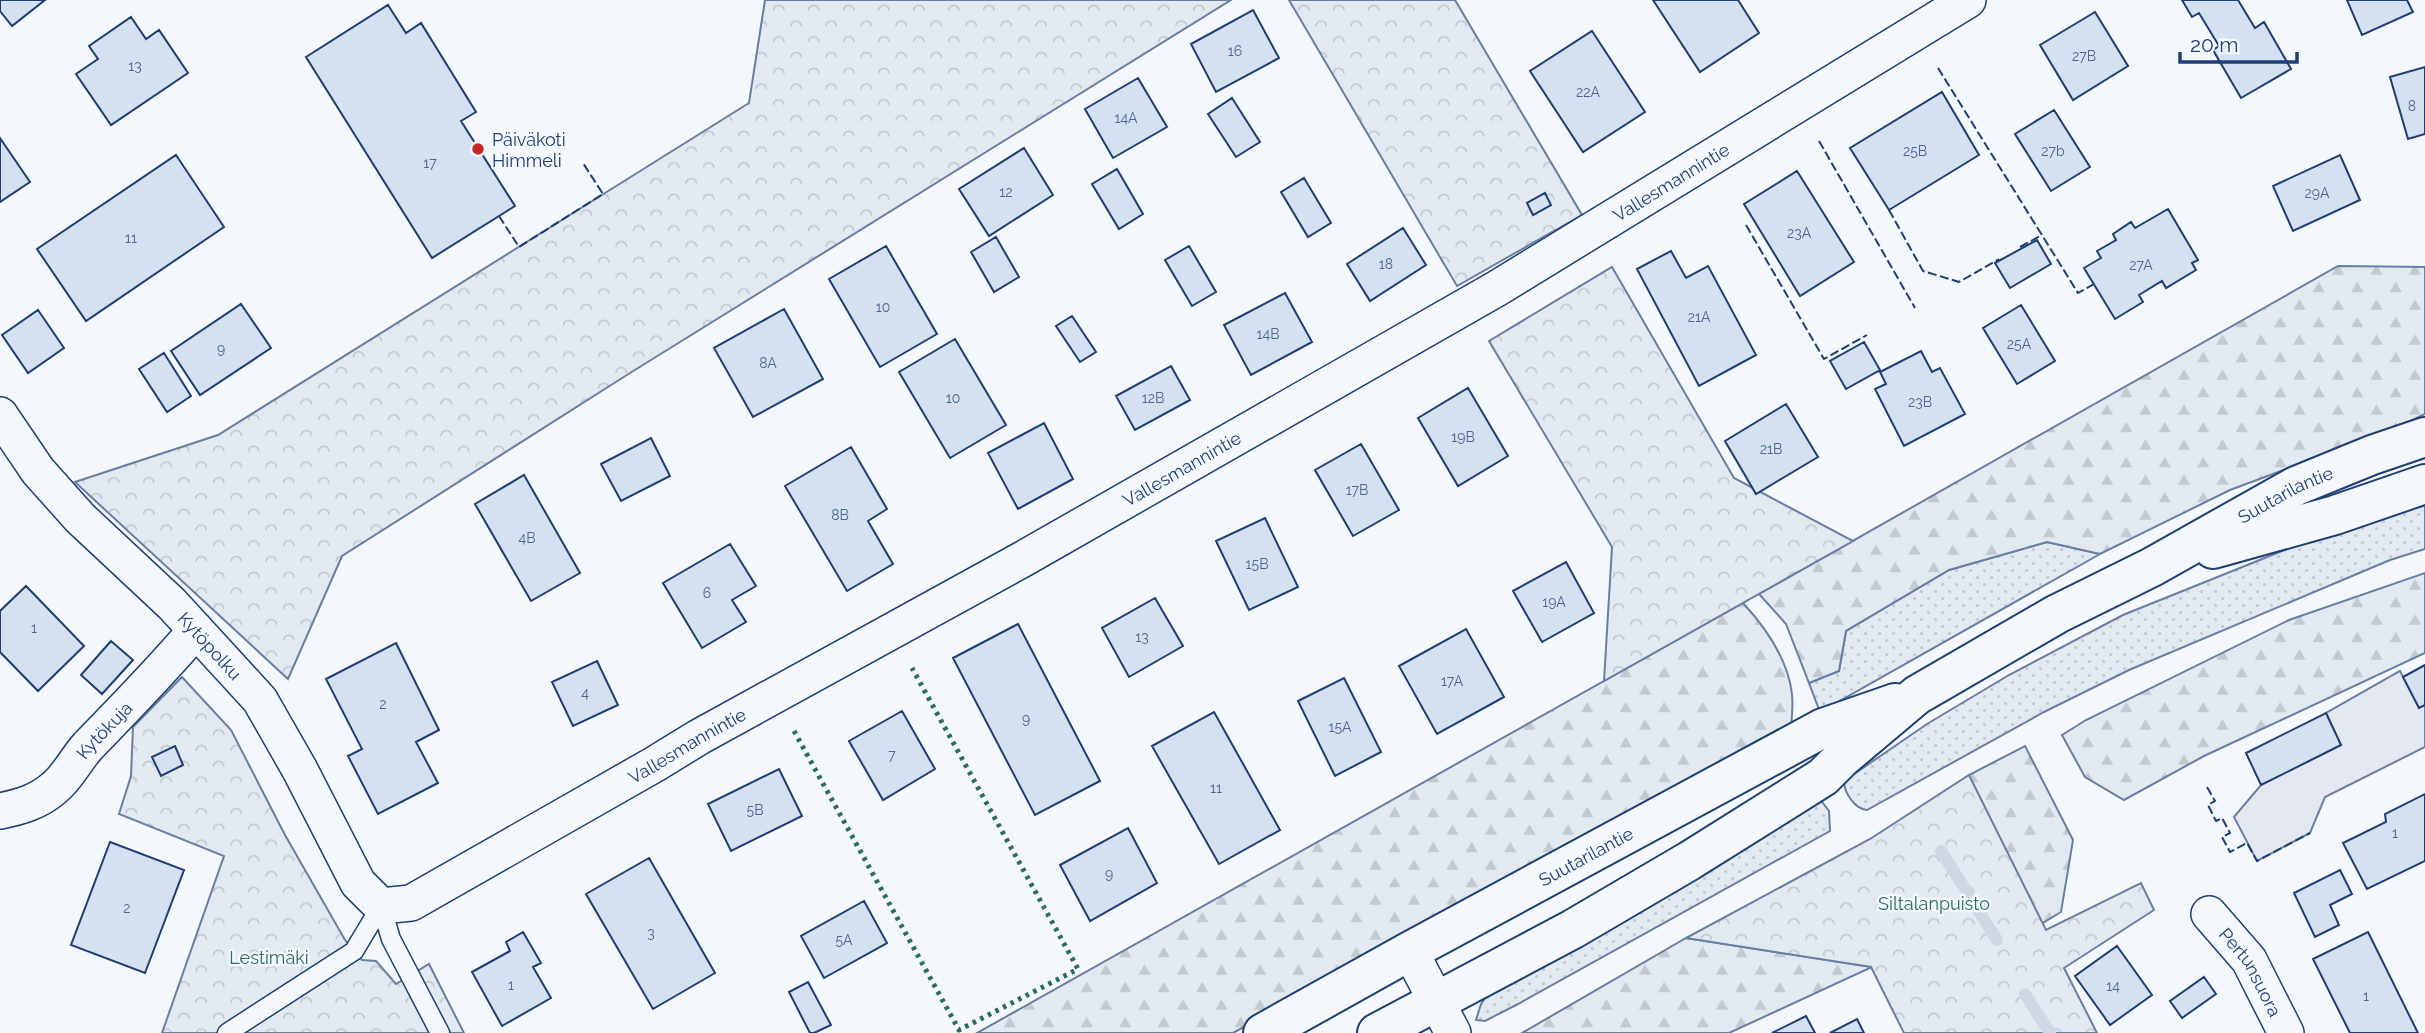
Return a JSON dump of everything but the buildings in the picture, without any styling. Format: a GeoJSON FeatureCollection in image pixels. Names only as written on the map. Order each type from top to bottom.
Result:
{"type":"FeatureCollection","features":[{"type":"Feature","properties":{"kind":"main road","name":"Suutarilantie"},"geometry":{"type":"LineString","coordinates":[[1377,1033],[1444,1017],[1573,929],[1824,777],[1842,758],[1917,695],[2057,614],[2152,567],[2296,486],[2425,437]]}},
{"type":"Feature","properties":{"kind":"main road","name":"Suutarilantie"},"geometry":{"type":"LineString","coordinates":[[2152,567],[2335,515],[2425,484]]}},
{"type":"Feature","properties":{"kind":"main road","name":"Suutarilantie"},"geometry":{"type":"LineString","coordinates":[[1263,1033],[1823,728],[1917,695]]}},
{"type":"Feature","properties":{"kind":"street","name":"Vallesmannintie"},"geometry":{"type":"LineString","coordinates":[[381,906],[411,903],[698,737],[1023,559],[1247,432],[1496,289],[1968,0]]}},
{"type":"Feature","properties":{"kind":"street","name":"Kytöpolku"},"geometry":{"type":"LineString","coordinates":[[0,415],[38,471],[80,518],[196,630],[260,700],[300,770],[358,883],[381,906]]}},
{"type":"Feature","properties":{"kind":"street","name":"Kytökuja"},"geometry":{"type":"LineString","coordinates":[[0,811],[39,799],[57,786],[87,747],[108,728],[196,630]]}},
{"type":"Feature","properties":{"kind":"street","name":"Pertunsuora"},"geometry":{"type":"LineString","coordinates":[[2209,914],[2249,960],[2286,1033]]}},
{"type":"Feature","properties":{"kind":"street"},"geometry":{"type":"LineString","coordinates":[[1410,951],[1444,1017]]}},
{"type":"Feature","properties":{"kind":"lane"},"geometry":{"type":"LineString","coordinates":[[227,1033],[354,951],[381,906]]}},
{"type":"Feature","properties":{"kind":"lane"},"geometry":{"type":"LineString","coordinates":[[381,906],[391,939],[440,1033]]}},
{"type":"Feature","properties":{"kind":"green space"},"geometry":{"type":"Polygon","coordinates":[[[765,0],[1231,0],[630,373],[342,556],[288,679],[75,482],[218,435],[749,103],[765,0]]]}},
{"type":"Feature","properties":{"kind":"green space"},"geometry":{"type":"Polygon","coordinates":[[[1289,0],[1455,0],[1582,215],[1457,286],[1289,0]]]}},
{"type":"Feature","properties":{"kind":"green space"},"geometry":{"type":"Polygon","coordinates":[[[2338,266],[2425,267],[2425,414],[2396,428],[2230,490],[2100,554],[2047,542],[1949,570],[1846,631],[1839,671],[1809,683],[1786,624],[1759,594],[2338,266]]]}},
{"type":"Feature","properties":{"kind":"green space"},"geometry":{"type":"Polygon","coordinates":[[[1612,267],[1734,478],[1853,541],[1604,681],[1612,547],[1489,341],[1612,267]]]}},
{"type":"Feature","properties":{"kind":"green space"},"geometry":{"type":"Polygon","coordinates":[[[2425,505],[2425,549],[2390,560],[2129,670],[2044,712],[1867,810],[1854,804],[1848,795],[1844,781],[1927,724],[2009,675],[2123,615],[2317,537],[2425,505]]]}},
{"type":"Feature","properties":{"kind":"green space"},"geometry":{"type":"Polygon","coordinates":[[[2047,542],[2100,554],[1820,712],[1809,683],[1839,671],[1846,631],[1949,570],[2047,542]]]}},
{"type":"Feature","properties":{"kind":"green space"},"geometry":{"type":"Polygon","coordinates":[[[2425,573],[2425,653],[2204,756],[2124,800],[2085,777],[2062,735],[2086,720],[2289,620],[2425,573]]]}},
{"type":"Feature","properties":{"kind":"green space"},"geometry":{"type":"Polygon","coordinates":[[[1743,603],[1768,634],[1781,656],[1792,694],[1791,727],[1233,1033],[977,1033],[1743,603]]]}},
{"type":"Feature","properties":{"kind":"green space","name":"Lestimäki"},"geometry":{"type":"Polygon","coordinates":[[[182,677],[231,730],[285,835],[345,940],[362,960],[376,961],[396,984],[429,964],[464,1033],[162,1033],[224,856],[119,814],[131,776],[133,727],[182,677]]]}},
{"type":"Feature","properties":{"kind":"green space"},"geometry":{"type":"Polygon","coordinates":[[[2025,746],[2073,840],[2061,912],[1968,968],[1969,775],[2025,746]]]}},
{"type":"Feature","properties":{"kind":"green space","name":"Siltalanpuisto"},"geometry":{"type":"Polygon","coordinates":[[[1969,775],[2046,930],[2141,883],[2154,910],[2064,968],[2097,1033],[1904,1033],[1871,967],[1686,938],[1870,839],[1969,775]]]}},
{"type":"Feature","properties":{"kind":"green space"},"geometry":{"type":"Polygon","coordinates":[[[1819,798],[1829,811],[1830,831],[1518,1004],[1485,1021],[1476,1020],[1481,1004],[1488,994],[1819,798]]]}},
{"type":"Feature","properties":{"kind":"green space"},"geometry":{"type":"Polygon","coordinates":[[[1686,938],[1872,967],[1729,1033],[1522,1033],[1686,938]]]}},
{"type":"Feature","properties":{"kind":"shaded area"},"geometry":{"type":"Polygon","coordinates":[[[2400,671],[2419,708],[2425,705],[2425,747],[2325,797],[2310,833],[2257,861],[2234,817],[2261,785],[2341,745],[2326,713],[2400,671]]]}},
{"type":"Feature","properties":{"kind":"waterway"},"geometry":{"type":"LineString","coordinates":[[1941,851],[1997,940]]}},
{"type":"Feature","properties":{"kind":"waterway"},"geometry":{"type":"LineString","coordinates":[[2025,994],[2050,1033]]}},
{"type":"Feature","properties":{"kind":"hedge"},"geometry":{"type":"LineString","coordinates":[[794,731],[959,1030],[1078,969],[912,668]]}},
{"type":"Feature","properties":{"kind":"fence"},"geometry":{"type":"LineString","coordinates":[[1938,68],[2078,293],[2094,284]]}},
{"type":"Feature","properties":{"kind":"fence"},"geometry":{"type":"LineString","coordinates":[[1819,141],[1915,308]]}},
{"type":"Feature","properties":{"kind":"fence"},"geometry":{"type":"LineString","coordinates":[[499,216],[519,247],[603,194],[583,163]]}},
{"type":"Feature","properties":{"kind":"fence"},"geometry":{"type":"LineString","coordinates":[[1889,210],[1923,271],[1959,282],[1999,259]]}},
{"type":"Feature","properties":{"kind":"fence"},"geometry":{"type":"LineString","coordinates":[[1746,225],[1824,359],[1867,335]]}},
{"type":"Feature","properties":{"kind":"fence"},"geometry":{"type":"LineString","coordinates":[[2020,247],[2042,235]]}},
{"type":"Feature","properties":{"kind":"fence"},"geometry":{"type":"LineString","coordinates":[[2207,787],[2215,801],[2208,805],[2216,821],[2222,818],[2230,833],[2222,837],[2230,852],[2247,843],[2257,861],[2310,833]]}},
{"type":"Feature","properties":{"kind":"place","name":"Päiväkoti Himmeli"},"geometry":{"type":"Point","coordinates":[478,149]}}]}
